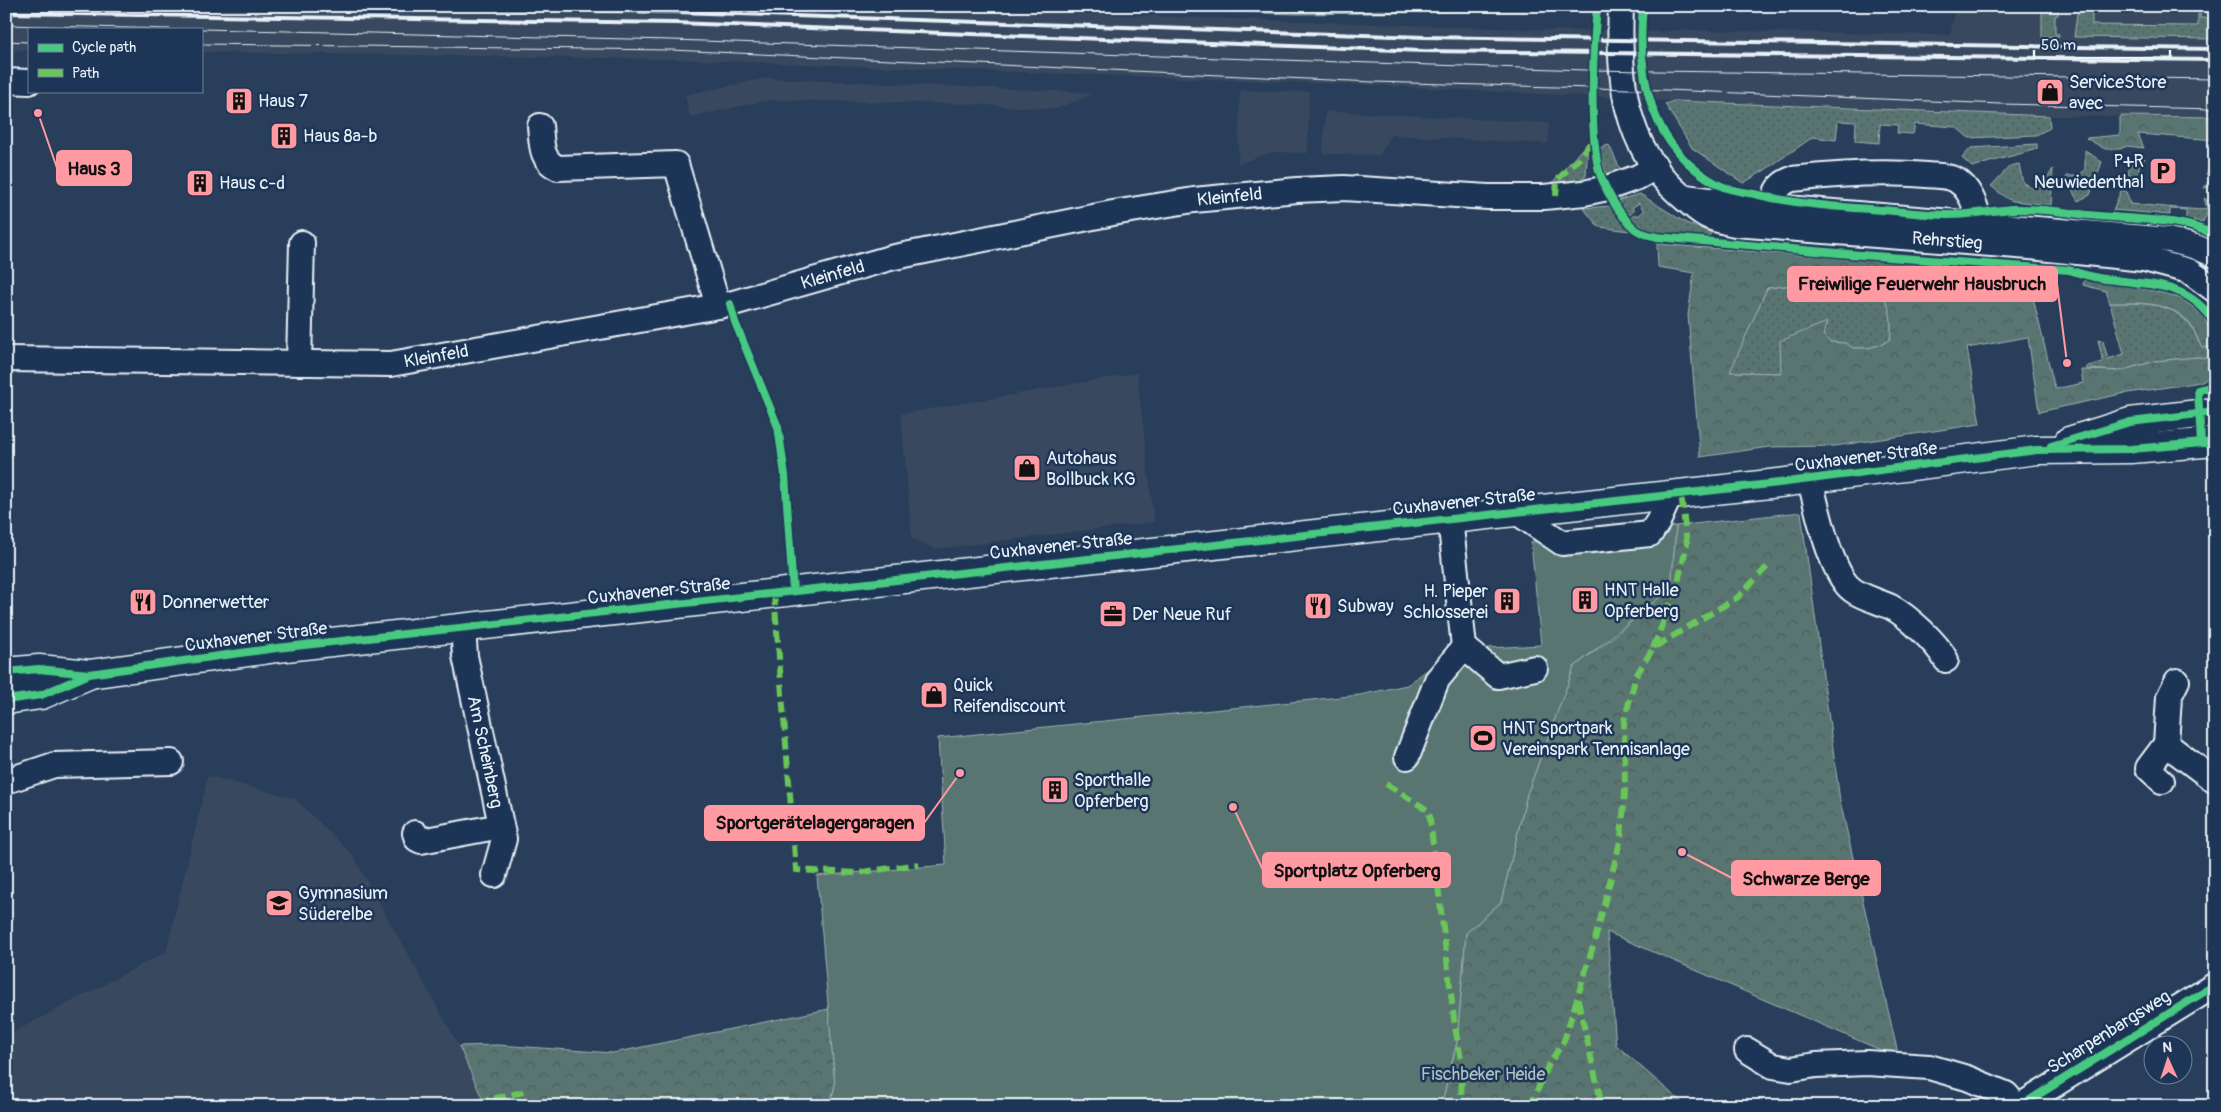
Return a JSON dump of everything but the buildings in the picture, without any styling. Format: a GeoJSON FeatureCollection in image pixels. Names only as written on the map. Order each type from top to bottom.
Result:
{"type":"FeatureCollection","features":[{"type":"Feature","properties":{"kind":"main road","name":"Cuxhavener Straße"},"geometry":{"type":"LineString","coordinates":[[2037,450],[2130,422],[2215,412]]}},
{"type":"Feature","properties":{"kind":"main road","name":"Cuxhavener Straße"},"geometry":{"type":"LineString","coordinates":[[6,672],[39,668],[89,674],[277,648],[1810,480],[2037,450],[2131,448],[2215,442]]}},
{"type":"Feature","properties":{"kind":"main road","name":"Cuxhavener Straße"},"geometry":{"type":"LineString","coordinates":[[6,700],[41,695],[89,674]]}},
{"type":"Feature","properties":{"kind":"street","name":"Rehrstieg"},"geometry":{"type":"LineString","coordinates":[[1621,6],[1621,52],[1625,100],[1638,140],[1666,181],[1697,212],[1716,220],[1777,217],[1980,234],[2144,259],[2189,271],[2215,290]]}},
{"type":"Feature","properties":{"kind":"street"},"geometry":{"type":"LineString","coordinates":[[6,81],[28,82]]}},
{"type":"Feature","properties":{"kind":"street"},"geometry":{"type":"LineString","coordinates":[[540,126],[544,155],[549,164],[558,168],[676,164],[718,306]]}},
{"type":"Feature","properties":{"kind":"street","name":"Kleinfeld"},"geometry":{"type":"LineString","coordinates":[[6,359],[391,364],[718,306],[890,258],[1113,214],[1202,199],[1297,190],[1344,188],[1488,197],[1550,196],[1607,188],[1638,176],[1656,166]]}},
{"type":"Feature","properties":{"kind":"street"},"geometry":{"type":"LineString","coordinates":[[1777,217],[1774,198],[1781,186],[1792,179],[1892,172],[1945,176],[1961,185],[1973,203],[1980,234]]}},
{"type":"Feature","properties":{"kind":"street","name":"Rehrstieg"},"geometry":{"type":"LineString","coordinates":[[1980,234],[2100,233],[2169,240],[2196,247],[2215,255]]}},
{"type":"Feature","properties":{"kind":"street"},"geometry":{"type":"LineString","coordinates":[[299,363],[302,243]]}},
{"type":"Feature","properties":{"kind":"street"},"geometry":{"type":"LineString","coordinates":[[1810,480],[1824,531],[1847,584],[1855,592],[1894,609],[1928,636],[1940,649],[1946,660]]}},
{"type":"Feature","properties":{"kind":"street"},"geometry":{"type":"LineString","coordinates":[[1515,511],[1562,543],[1650,534],[1658,522],[1670,495]]}},
{"type":"Feature","properties":{"kind":"street"},"geometry":{"type":"LineString","coordinates":[[1450,518],[1464,646],[1498,676],[1535,668]]}},
{"type":"Feature","properties":{"kind":"street","name":"Am Scheinberg"},"geometry":{"type":"LineString","coordinates":[[462,628],[467,665],[504,839],[494,875]]}},
{"type":"Feature","properties":{"kind":"street"},"geometry":{"type":"LineString","coordinates":[[1407,756],[1437,680],[1464,646]]}},
{"type":"Feature","properties":{"kind":"street"},"geometry":{"type":"LineString","coordinates":[[2162,781],[2148,768],[2166,744],[2169,697],[2177,681]]}},
{"type":"Feature","properties":{"kind":"street"},"geometry":{"type":"LineString","coordinates":[[2166,744],[2215,781]]}},
{"type":"Feature","properties":{"kind":"street"},"geometry":{"type":"LineString","coordinates":[[6,781],[44,767],[61,764],[171,762]]}},
{"type":"Feature","properties":{"kind":"street"},"geometry":{"type":"LineString","coordinates":[[415,833],[417,839],[421,841],[501,826]]}},
{"type":"Feature","properties":{"kind":"street","name":"Scharpenbargsweg"},"geometry":{"type":"LineString","coordinates":[[2018,1106],[2215,984]]}},
{"type":"Feature","properties":{"kind":"street"},"geometry":{"type":"LineString","coordinates":[[1746,1050],[1773,1066],[1790,1069],[1816,1065],[1867,1063],[1929,1067],[1967,1078],[2006,1094],[2018,1106]]}},
{"type":"Feature","properties":{"kind":"shaded area"},"geometry":{"type":"Polygon","coordinates":[[[6,6],[870,6],[1551,30],[1665,32],[1674,30],[1950,35],[1956,6],[2215,6],[2215,33],[2075,37],[2215,39],[2215,117],[2049,116],[1674,101],[1369,85],[669,59],[202,52],[202,28],[28,28],[28,50],[6,50],[6,6]]]}},
{"type":"Feature","properties":{"kind":"shaded area"},"geometry":{"type":"Polygon","coordinates":[[[766,78],[1093,94],[1056,109],[967,104],[781,100],[764,101],[690,117],[685,95],[766,78]]]}},
{"type":"Feature","properties":{"kind":"shaded area"},"geometry":{"type":"Polygon","coordinates":[[[1240,90],[1309,92],[1308,153],[1272,152],[1238,164],[1240,90]]]}},
{"type":"Feature","properties":{"kind":"shaded area"},"geometry":{"type":"Polygon","coordinates":[[[1325,111],[1549,123],[1548,144],[1391,135],[1380,155],[1323,154],[1325,111]]]}},
{"type":"Feature","properties":{"kind":"shaded area","name":"Autohaus Bollbuck KG"},"geometry":{"type":"Polygon","coordinates":[[[1137,373],[1154,522],[936,549],[912,539],[901,414],[1137,373]]]}},
{"type":"Feature","properties":{"kind":"shaded area","name":"Gymnasium Süderelbe"},"geometry":{"type":"Polygon","coordinates":[[[208,776],[294,798],[352,854],[459,1046],[482,1098],[471,1106],[6,1106],[6,1036],[166,952],[208,776]]]}},
{"type":"Feature","properties":{"kind":"green space"},"geometry":{"type":"Polygon","coordinates":[[[1102,6],[1590,6],[1589,10],[1297,14],[1102,8],[1102,6]]]}},
{"type":"Feature","properties":{"kind":"green space"},"geometry":{"type":"Polygon","coordinates":[[[2042,6],[2061,6],[2058,8],[2058,15],[2055,16],[2055,34],[2059,34],[2059,37],[2042,37],[2042,6]]]}},
{"type":"Feature","properties":{"kind":"green space"},"geometry":{"type":"Polygon","coordinates":[[[2081,6],[2092,6],[2092,25],[2198,26],[2198,6],[2201,6],[2200,18],[2213,18],[2215,39],[2074,37],[2077,14],[2080,12],[2081,6]]]}},
{"type":"Feature","properties":{"kind":"green space"},"geometry":{"type":"Polygon","coordinates":[[[1674,101],[2049,116],[2050,128],[2036,135],[1969,138],[1956,127],[1915,124],[1913,134],[1897,133],[1898,125],[1880,124],[1879,143],[1855,141],[1856,122],[1838,121],[1836,140],[1813,137],[1743,183],[1692,148],[1665,104],[1674,101]]]}},
{"type":"Feature","properties":{"kind":"green space"},"geometry":{"type":"Polygon","coordinates":[[[2120,116],[2215,117],[2215,140],[2138,134],[2144,148],[2127,146],[2120,149],[2105,149],[2086,138],[2120,135],[2120,116]]]}},
{"type":"Feature","properties":{"kind":"green space"},"geometry":{"type":"Polygon","coordinates":[[[1588,142],[1586,176],[1579,180],[1552,183],[1588,142]]]}},
{"type":"Feature","properties":{"kind":"green space"},"geometry":{"type":"Polygon","coordinates":[[[2037,144],[2037,149],[1972,167],[1962,158],[1971,148],[2037,144]]]}},
{"type":"Feature","properties":{"kind":"green space"},"geometry":{"type":"Polygon","coordinates":[[[1609,145],[1621,171],[1607,178],[1599,148],[1609,145]]]}},
{"type":"Feature","properties":{"kind":"green space"},"geometry":{"type":"Polygon","coordinates":[[[2085,150],[2102,162],[2090,195],[2078,201],[2066,180],[2067,176],[2078,176],[2085,170],[2085,150]]]}},
{"type":"Feature","properties":{"kind":"green space"},"geometry":{"type":"Polygon","coordinates":[[[2145,158],[2138,168],[2143,172],[2135,182],[2130,179],[2129,169],[2134,161],[2145,158]]]}},
{"type":"Feature","properties":{"kind":"green space"},"geometry":{"type":"Polygon","coordinates":[[[2213,163],[2215,185],[2204,188],[2211,178],[2206,174],[2213,163]]]}},
{"type":"Feature","properties":{"kind":"green space"},"geometry":{"type":"Polygon","coordinates":[[[2019,164],[2023,183],[2033,188],[2044,184],[2053,169],[2051,205],[2013,201],[1991,186],[2010,166],[2019,164]]]}},
{"type":"Feature","properties":{"kind":"green space"},"geometry":{"type":"Polygon","coordinates":[[[2121,191],[2126,191],[2130,204],[2201,210],[2207,208],[2204,198],[2213,204],[2202,223],[2186,218],[2186,210],[2170,209],[2170,215],[2113,210],[2121,191]]]}},
{"type":"Feature","properties":{"kind":"green space"},"geometry":{"type":"Polygon","coordinates":[[[1640,194],[1686,223],[1712,233],[1707,237],[1666,234],[1647,229],[1630,218],[1635,214],[1638,216],[1644,211],[1639,203],[1632,208],[1634,211],[1628,216],[1619,200],[1640,194]]]}},
{"type":"Feature","properties":{"kind":"green space"},"geometry":{"type":"Polygon","coordinates":[[[1612,206],[1622,223],[1630,231],[1599,227],[1583,208],[1612,206]]]}},
{"type":"Feature","properties":{"kind":"green space"},"geometry":{"type":"Polygon","coordinates":[[[1657,244],[2027,273],[2055,389],[2083,383],[2081,370],[2120,371],[2155,361],[2198,357],[2215,359],[2215,371],[2208,379],[2195,383],[2121,394],[2039,412],[2028,337],[1967,348],[1980,424],[1835,446],[1769,447],[1700,457],[1688,315],[1694,273],[1658,267],[1657,244]],[[1846,279],[1767,288],[1730,372],[1781,373],[1780,341],[1827,322],[1823,335],[1830,342],[1845,343],[1853,348],[1868,348],[1883,344],[1890,339],[1891,333],[1891,318],[1887,304],[1879,292],[1873,289],[1860,288],[1858,281],[1846,279]]]}},
{"type":"Feature","properties":{"kind":"green space"},"geometry":{"type":"Polygon","coordinates":[[[1846,279],[1858,281],[1861,288],[1873,289],[1884,297],[1891,318],[1890,339],[1883,344],[1868,348],[1853,348],[1845,343],[1830,342],[1823,335],[1826,322],[1781,373],[1729,372],[1767,288],[1846,279]]]}},
{"type":"Feature","properties":{"kind":"green space"},"geometry":{"type":"Polygon","coordinates":[[[2084,280],[2152,290],[2180,299],[2201,315],[2209,328],[2214,344],[2210,347],[2202,348],[2192,327],[2176,312],[2144,303],[2110,303],[2106,291],[2083,285],[2084,280]]]}},
{"type":"Feature","properties":{"kind":"green space"},"geometry":{"type":"Polygon","coordinates":[[[2110,303],[2138,303],[2163,307],[2174,312],[2193,329],[2199,343],[2210,347],[2214,344],[2215,359],[2198,357],[2155,361],[2120,371],[2086,369],[2088,366],[2103,362],[2098,340],[2103,341],[2108,359],[2124,354],[2110,303]]]}},
{"type":"Feature","properties":{"kind":"green space","name":"Fischbeker Heide"},"geometry":{"type":"Polygon","coordinates":[[[1801,512],[1840,801],[1899,1058],[1607,932],[1616,1045],[1686,1106],[1441,1106],[1457,1042],[1466,933],[1501,902],[1527,794],[1574,667],[1612,638],[1671,588],[1676,526],[1801,512]]]}},
{"type":"Feature","properties":{"kind":"green space"},"geometry":{"type":"Polygon","coordinates":[[[1676,526],[1671,588],[1574,667],[1527,794],[1501,902],[1466,933],[1457,1042],[1441,1106],[830,1106],[835,1085],[817,876],[946,865],[938,738],[1360,695],[1407,685],[1454,650],[1541,645],[1531,542],[1676,526]]]}},
{"type":"Feature","properties":{"kind":"green space"},"geometry":{"type":"Polygon","coordinates":[[[829,1009],[835,1085],[830,1106],[471,1106],[482,1098],[459,1046],[498,1045],[613,1053],[829,1009]]]}},
{"type":"Feature","properties":{"kind":"tram line"},"geometry":{"type":"LineString","coordinates":[[6,25],[129,28]]}},
{"type":"Feature","properties":{"kind":"tram line"},"geometry":{"type":"LineString","coordinates":[[202,29],[672,40],[1585,70],[2215,79]]}},
{"type":"Feature","properties":{"kind":"tram line"},"geometry":{"type":"LineString","coordinates":[[6,41],[28,42]]}},
{"type":"Feature","properties":{"kind":"tram line"},"geometry":{"type":"LineString","coordinates":[[202,44],[671,50],[1373,82],[1666,90],[2001,104],[2215,109]]}},
{"type":"Feature","properties":{"kind":"railway"},"geometry":{"type":"LineString","coordinates":[[338,6],[677,12],[1424,37],[2215,49]]}},
{"type":"Feature","properties":{"kind":"railway"},"geometry":{"type":"LineString","coordinates":[[6,13],[676,23],[1423,51],[2215,60]]}},
{"type":"Feature","properties":{"kind":"marked path"},"geometry":{"type":"LineString","coordinates":[[1556,196],[1557,180],[1581,157],[1586,148],[1595,141]]}},
{"type":"Feature","properties":{"kind":"marked path"},"geometry":{"type":"LineString","coordinates":[[1839,296],[1846,298]]}},
{"type":"Feature","properties":{"kind":"marked path"},"geometry":{"type":"LineString","coordinates":[[1653,648],[1676,590],[1687,544],[1681,493]]}},
{"type":"Feature","properties":{"kind":"marked path"},"geometry":{"type":"LineString","coordinates":[[1527,1106],[1534,1098],[1549,1064],[1564,1041],[1595,940],[1621,838],[1625,792],[1624,721],[1636,676],[1653,648],[1738,597],[1767,567]]}},
{"type":"Feature","properties":{"kind":"marked path"},"geometry":{"type":"LineString","coordinates":[[774,594],[796,870],[856,873],[919,864]]}},
{"type":"Feature","properties":{"kind":"marked path"},"geometry":{"type":"LineString","coordinates":[[1386,784],[1429,811],[1455,1027],[1462,1065],[1461,1106]]}},
{"type":"Feature","properties":{"kind":"marked path"},"geometry":{"type":"LineString","coordinates":[[1578,1000],[1600,1097],[1599,1106]]}},
{"type":"Feature","properties":{"kind":"marked path"},"geometry":{"type":"LineString","coordinates":[[459,1106],[528,1091]]}},
{"type":"Feature","properties":{"kind":"cycle path"},"geometry":{"type":"LineString","coordinates":[[1597,6],[1593,65],[1593,129],[1598,167],[1612,200],[1629,223],[1640,232],[1657,237],[1861,255],[2069,270],[2097,278],[2144,283],[2171,289],[2195,301],[2215,323]]}},
{"type":"Feature","properties":{"kind":"cycle path"},"geometry":{"type":"LineString","coordinates":[[1643,6],[1642,59],[1653,109],[1663,131],[1677,152],[1696,170],[1723,187],[1775,198],[1836,207],[1942,215],[2026,209],[2178,223],[2215,235]]}},
{"type":"Feature","properties":{"kind":"cycle path"},"geometry":{"type":"LineString","coordinates":[[730,304],[735,322],[778,427],[785,475],[793,591]]}},
{"type":"Feature","properties":{"kind":"cycle path"},"geometry":{"type":"LineString","coordinates":[[2201,443],[2198,390],[2215,386]]}},
{"type":"Feature","properties":{"kind":"cycle path"},"geometry":{"type":"LineString","coordinates":[[2051,446],[2130,422],[2215,412]]}},
{"type":"Feature","properties":{"kind":"cycle path"},"geometry":{"type":"LineString","coordinates":[[6,672],[39,669],[89,674],[277,648],[1779,483],[2037,450],[2131,449],[2215,442]]}},
{"type":"Feature","properties":{"kind":"cycle path"},"geometry":{"type":"LineString","coordinates":[[6,700],[41,695],[87,675]]}},
{"type":"Feature","properties":{"kind":"cycle path"},"geometry":{"type":"LineString","coordinates":[[2020,1106],[2215,985]]}},
{"type":"Feature","properties":{"kind":"place","name":"ServiceStore avec"},"geometry":{"type":"Point","coordinates":[2050,92]}},
{"type":"Feature","properties":{"kind":"place","name":"Haus 7"},"geometry":{"type":"Point","coordinates":[239,101]}},
{"type":"Feature","properties":{"kind":"place","name":"Haus 3"},"geometry":{"type":"Point","coordinates":[38,113]}},
{"type":"Feature","properties":{"kind":"place","name":"Haus 8a-b"},"geometry":{"type":"Point","coordinates":[284,136]}},
{"type":"Feature","properties":{"kind":"place","name":"P+R Neuwiedenthal"},"geometry":{"type":"Point","coordinates":[2163,171]}},
{"type":"Feature","properties":{"kind":"place","name":"Haus c-d"},"geometry":{"type":"Point","coordinates":[200,183]}},
{"type":"Feature","properties":{"kind":"place","name":"Freiwilige Feuerwehr Hausbruch"},"geometry":{"type":"Point","coordinates":[2067,363]}},
{"type":"Feature","properties":{"kind":"place","name":"Autohaus Bollbuck KG"},"geometry":{"type":"Point","coordinates":[1027,468]}},
{"type":"Feature","properties":{"kind":"place","name":"HNT Halle Opferberg"},"geometry":{"type":"Point","coordinates":[1585,600]}},
{"type":"Feature","properties":{"kind":"place","name":"H. Pieper Schlosserei"},"geometry":{"type":"Point","coordinates":[1507,601]}},
{"type":"Feature","properties":{"kind":"place","name":"Donnerwetter"},"geometry":{"type":"Point","coordinates":[143,602]}},
{"type":"Feature","properties":{"kind":"place","name":"Subway"},"geometry":{"type":"Point","coordinates":[1318,606]}},
{"type":"Feature","properties":{"kind":"place","name":"Der Neue Ruf"},"geometry":{"type":"Point","coordinates":[1113,614]}},
{"type":"Feature","properties":{"kind":"place","name":"Quick Reifendiscount"},"geometry":{"type":"Point","coordinates":[934,695]}},
{"type":"Feature","properties":{"kind":"place","name":"HNT Sportpark Vereinspark Tennisanlage"},"geometry":{"type":"Point","coordinates":[1483,738]}},
{"type":"Feature","properties":{"kind":"place","name":"Sportgerätelagergaragen"},"geometry":{"type":"Point","coordinates":[960,773]}},
{"type":"Feature","properties":{"kind":"place","name":"Sporthalle Opferberg"},"geometry":{"type":"Point","coordinates":[1055,790]}},
{"type":"Feature","properties":{"kind":"place","name":"Sportplatz Opferberg"},"geometry":{"type":"Point","coordinates":[1233,807]}},
{"type":"Feature","properties":{"kind":"place","name":"Schwarze Berge"},"geometry":{"type":"Point","coordinates":[1682,852]}},
{"type":"Feature","properties":{"kind":"place","name":"Gymnasium Süderelbe"},"geometry":{"type":"Point","coordinates":[279,903]}}]}
